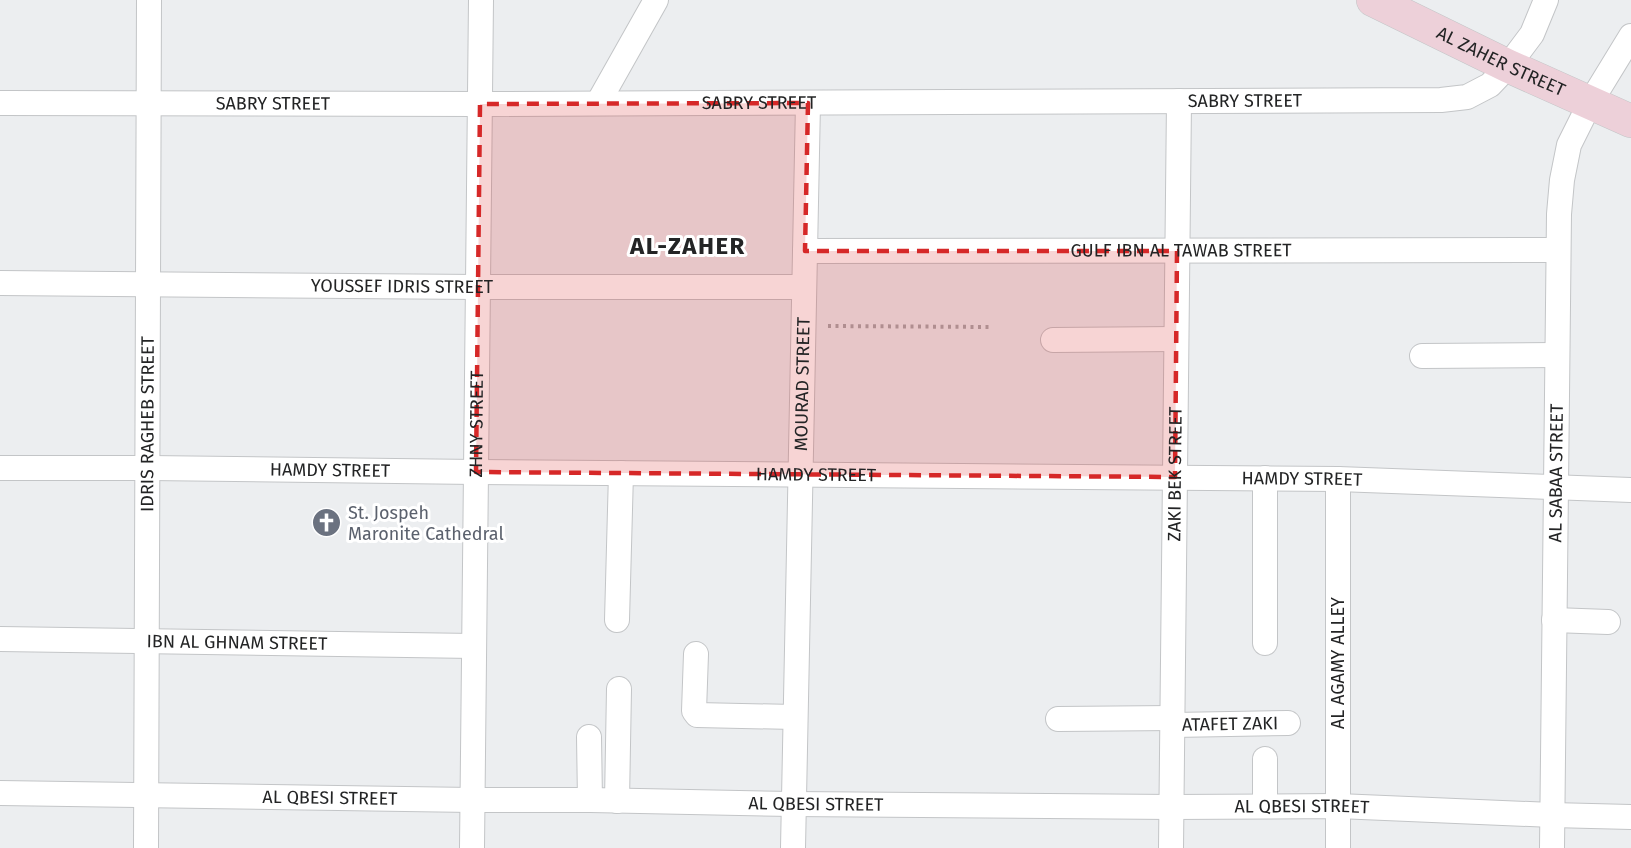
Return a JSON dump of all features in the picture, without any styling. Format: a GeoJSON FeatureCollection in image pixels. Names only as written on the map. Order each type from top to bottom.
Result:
{"type":"FeatureCollection","features":[{"type":"Feature","properties":{"kind":"street","name":"IDRIS RAGHEB STREET"},"geometry":{"type":"LineString","coordinates":[[146,848],[149,0]]}},
{"type":"Feature","properties":{"kind":"street","name":"ZHNY STREET"},"geometry":{"type":"LineString","coordinates":[[472,848],[481,0]]}},
{"type":"Feature","properties":{"kind":"street"},"geometry":{"type":"LineString","coordinates":[[598,103],[656,0]]}},
{"type":"Feature","properties":{"kind":"street","name":"AL ZAHER STREET"},"geometry":{"type":"LineString","coordinates":[[1373,0],[1508,66],[1631,121]]}},
{"type":"Feature","properties":{"kind":"street","name":"SABRY STREET"},"geometry":{"type":"LineString","coordinates":[[0,103],[480,104],[1441,100],[1467,97],[1490,86],[1532,33],[1545,0]]}},
{"type":"Feature","properties":{"kind":"street","name":"AL SABAA STREET"},"geometry":{"type":"LineString","coordinates":[[1552,848],[1557,250],[1562,180],[1569,145],[1590,102],[1631,36]]}},
{"type":"Feature","properties":{"kind":"street","name":"ZAKI BEK STREET"},"geometry":{"type":"LineString","coordinates":[[1171,848],[1179,101]]}},
{"type":"Feature","properties":{"kind":"street","name":"MOURAD STREET"},"geometry":{"type":"LineString","coordinates":[[793,848],[792,804],[808,102]]}},
{"type":"Feature","properties":{"kind":"street","name":"GULF IBN AL TAWAB STREET"},"geometry":{"type":"LineString","coordinates":[[805,251],[1557,250]]}},
{"type":"Feature","properties":{"kind":"street","name":"YOUSSEF IDRIS STREET"},"geometry":{"type":"LineString","coordinates":[[0,283],[478,288],[804,287]]}},
{"type":"Feature","properties":{"kind":"street"},"geometry":{"type":"LineString","coordinates":[[1053,340],[1176,339]]}},
{"type":"Feature","properties":{"kind":"street"},"geometry":{"type":"LineString","coordinates":[[1422,356],[1556,355]]}},
{"type":"Feature","properties":{"kind":"street","name":"HAMDY STREET"},"geometry":{"type":"LineString","coordinates":[[0,468],[1265,478],[1631,490]]}},
{"type":"Feature","properties":{"kind":"street"},"geometry":{"type":"LineString","coordinates":[[617,620],[621,472]]}},
{"type":"Feature","properties":{"kind":"street"},"geometry":{"type":"LineString","coordinates":[[1265,478],[1265,643]]}},
{"type":"Feature","properties":{"kind":"street","name":"AL AGAMY ALLEY"},"geometry":{"type":"LineString","coordinates":[[1338,479],[1338,848]]}},
{"type":"Feature","properties":{"kind":"street"},"geometry":{"type":"LineString","coordinates":[[1554,620],[1608,622]]}},
{"type":"Feature","properties":{"kind":"street","name":"IBN AL GHNAM STREET"},"geometry":{"type":"LineString","coordinates":[[0,639],[474,646]]}},
{"type":"Feature","properties":{"kind":"street"},"geometry":{"type":"LineString","coordinates":[[696,654],[694,711],[697,716],[794,717]]}},
{"type":"Feature","properties":{"kind":"street"},"geometry":{"type":"LineString","coordinates":[[617,801],[619,689]]}},
{"type":"Feature","properties":{"kind":"street","name":"ATAFET ZAKI"},"geometry":{"type":"LineString","coordinates":[[1058,719],[1288,723]]}},
{"type":"Feature","properties":{"kind":"street"},"geometry":{"type":"LineString","coordinates":[[589,737],[590,800]]}},
{"type":"Feature","properties":{"kind":"street"},"geometry":{"type":"LineString","coordinates":[[1265,759],[1265,806]]}},
{"type":"Feature","properties":{"kind":"street","name":"AL QBESI STREET"},"geometry":{"type":"LineString","coordinates":[[0,793],[792,804],[1338,806],[1631,817]]}},
{"type":"Feature","properties":{"kind":"path"},"geometry":{"type":"LineString","coordinates":[[803,326],[990,327]]}},
{"type":"Feature","properties":{"kind":"highlighted area"},"geometry":{"type":"Polygon","coordinates":[[[808,103],[805,251],[1177,251],[1175,477],[476,472],[480,104],[808,103]]]}},
{"type":"Feature","properties":{"kind":"place","name":"St. Jospeh Maronite Cathedral"},"geometry":{"type":"Point","coordinates":[327,523]}},
{"type":"Feature","properties":{"kind":"district","name":"AL-ZAHER"},"geometry":{"type":"Point","coordinates":[688,246]}}]}
